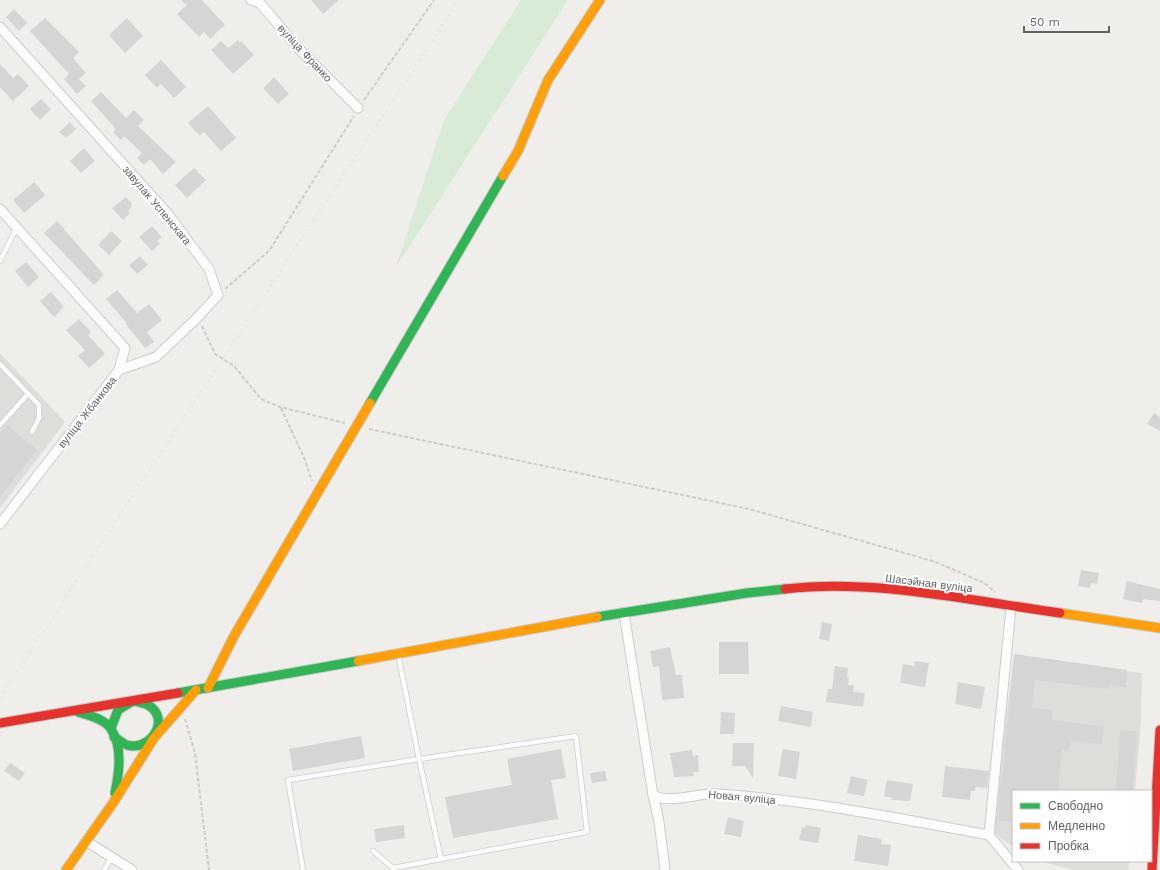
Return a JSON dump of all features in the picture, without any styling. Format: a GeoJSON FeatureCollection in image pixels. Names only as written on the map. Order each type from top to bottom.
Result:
{"type":"FeatureCollection","features":[{"type":"Feature","properties":{"kind":"main road"},"geometry":{"type":"LineString","coordinates":[[208,688],[234,636],[518,151],[548,80],[600,0]]}},
{"type":"Feature","properties":{"kind":"main road","name":"Шасэйная вуліца"},"geometry":{"type":"LineString","coordinates":[[0,723],[208,688],[624,613],[695,601],[816,585],[843,585],[963,599],[1160,628]]}},
{"type":"Feature","properties":{"kind":"main road"},"geometry":{"type":"LineString","coordinates":[[66,870],[154,738],[196,690]]}},
{"type":"Feature","properties":{"kind":"main road"},"geometry":{"type":"LineString","coordinates":[[111,728],[118,710],[133,701],[148,704],[157,715],[159,725],[154,738],[145,744],[136,746],[126,745],[114,737]]}},
{"type":"Feature","properties":{"kind":"main road"},"geometry":{"type":"LineString","coordinates":[[77,711],[96,718],[111,728],[120,768],[112,803]]}},
{"type":"Feature","properties":{"kind":"main road"},"geometry":{"type":"LineString","coordinates":[[1152,870],[1160,730]]}},
{"type":"Feature","properties":{"kind":"street","name":"вуліца Франко"},"geometry":{"type":"LineString","coordinates":[[251,0],[262,2],[298,48],[358,108]]}},
{"type":"Feature","properties":{"kind":"street","name":"завулак Успенскага"},"geometry":{"type":"LineString","coordinates":[[0,27],[168,214],[210,269],[218,295]]}},
{"type":"Feature","properties":{"kind":"street","name":"вуліца Жбанкова"},"geometry":{"type":"LineString","coordinates":[[0,209],[125,348],[119,370],[0,524]]}},
{"type":"Feature","properties":{"kind":"street"},"geometry":{"type":"LineString","coordinates":[[119,370],[156,356],[197,318],[218,295]]}},
{"type":"Feature","properties":{"kind":"street"},"geometry":{"type":"LineString","coordinates":[[1011,607],[989,835],[1018,870]]}},
{"type":"Feature","properties":{"kind":"street"},"geometry":{"type":"LineString","coordinates":[[624,613],[653,795],[660,822],[665,870]]}},
{"type":"Feature","properties":{"kind":"street","name":"Новая вуліца"},"geometry":{"type":"LineString","coordinates":[[653,795],[672,799],[703,794],[718,794],[797,802],[989,835]]}},
{"type":"Feature","properties":{"kind":"street"},"geometry":{"type":"LineString","coordinates":[[86,841],[132,870]]}},
{"type":"Feature","properties":{"kind":"lane"},"geometry":{"type":"LineString","coordinates":[[0,261],[17,227]]}},
{"type":"Feature","properties":{"kind":"lane"},"geometry":{"type":"LineString","coordinates":[[0,364],[39,406],[39,418],[32,432]]}},
{"type":"Feature","properties":{"kind":"lane"},"geometry":{"type":"LineString","coordinates":[[0,425],[28,394]]}},
{"type":"Feature","properties":{"kind":"lane"},"geometry":{"type":"LineString","coordinates":[[398,654],[440,859]]}},
{"type":"Feature","properties":{"kind":"lane"},"geometry":{"type":"LineString","coordinates":[[303,870],[288,780],[576,736],[587,832],[393,868],[373,851]]}},
{"type":"Feature","properties":{"kind":"lane"},"geometry":{"type":"LineString","coordinates":[[104,870],[112,858]]}},
{"type":"Feature","properties":{"kind":"path"},"geometry":{"type":"LineString","coordinates":[[218,295],[269,251],[358,108],[434,0]]}},
{"type":"Feature","properties":{"kind":"path"},"geometry":{"type":"LineString","coordinates":[[197,318],[215,354],[234,366],[261,399],[280,407],[356,426],[749,509],[936,562],[984,583],[1011,607]]}},
{"type":"Feature","properties":{"kind":"path"},"geometry":{"type":"LineString","coordinates":[[280,407],[305,460],[316,494]]}},
{"type":"Feature","properties":{"kind":"path"},"geometry":{"type":"LineString","coordinates":[[182,707],[195,753],[209,870]]}},
{"type":"Feature","properties":{"kind":"shaded area"},"geometry":{"type":"Polygon","coordinates":[[[0,353],[65,422],[0,508],[0,353]]]}},
{"type":"Feature","properties":{"kind":"shaded area"},"geometry":{"type":"Polygon","coordinates":[[[1014,656],[1142,673],[1141,719],[1135,790],[1012,790],[1012,846],[992,831],[1014,656]]]}},
{"type":"Feature","properties":{"kind":"shaded area"},"geometry":{"type":"Polygon","coordinates":[[[1044,862],[1129,862],[1128,870],[1073,870],[1044,862]]]}},
{"type":"Feature","properties":{"kind":"green space"},"geometry":{"type":"Polygon","coordinates":[[[521,0],[568,0],[396,267],[444,120],[521,0]]]}},
{"type":"Feature","properties":{"kind":"building"},"geometry":{"type":"Polygon","coordinates":[[[181,0],[202,0],[225,25],[210,39],[204,32],[199,37],[177,14],[187,5],[181,0]]]}},
{"type":"Feature","properties":{"kind":"building"},"geometry":{"type":"Polygon","coordinates":[[[311,0],[339,0],[323,14],[311,0]]]}},
{"type":"Feature","properties":{"kind":"building"},"geometry":{"type":"Polygon","coordinates":[[[14,9],[27,23],[19,31],[6,17],[14,9]]]}},
{"type":"Feature","properties":{"kind":"building"},"geometry":{"type":"Polygon","coordinates":[[[45,18],[79,52],[73,58],[86,73],[79,79],[86,86],[77,94],[64,79],[69,74],[30,31],[45,18]]]}},
{"type":"Feature","properties":{"kind":"building"},"geometry":{"type":"Polygon","coordinates":[[[127,18],[143,36],[125,53],[109,35],[127,18]]]}},
{"type":"Feature","properties":{"kind":"building"},"geometry":{"type":"Polygon","coordinates":[[[238,40],[240,43],[241,41],[254,55],[233,74],[211,50],[221,41],[228,48],[238,40]]]}},
{"type":"Feature","properties":{"kind":"building"},"geometry":{"type":"Polygon","coordinates":[[[161,60],[186,87],[174,98],[161,84],[157,88],[145,75],[161,60]]]}},
{"type":"Feature","properties":{"kind":"building"},"geometry":{"type":"Polygon","coordinates":[[[0,64],[13,78],[18,74],[29,86],[13,101],[0,87],[0,64]]]}},
{"type":"Feature","properties":{"kind":"building"},"geometry":{"type":"Polygon","coordinates":[[[274,77],[289,94],[278,104],[263,88],[274,77]]]}},
{"type":"Feature","properties":{"kind":"building"},"geometry":{"type":"Polygon","coordinates":[[[101,92],[126,118],[134,110],[144,120],[138,126],[176,162],[163,174],[150,159],[144,165],[137,158],[142,153],[124,136],[121,140],[113,132],[116,129],[91,101],[101,92]]]}},
{"type":"Feature","properties":{"kind":"building"},"geometry":{"type":"Polygon","coordinates":[[[41,99],[51,109],[40,120],[30,109],[41,99]]]}},
{"type":"Feature","properties":{"kind":"building"},"geometry":{"type":"Polygon","coordinates":[[[208,106],[236,138],[221,151],[204,132],[200,136],[188,123],[208,106]]]}},
{"type":"Feature","properties":{"kind":"building"},"geometry":{"type":"Polygon","coordinates":[[[70,122],[76,129],[66,138],[59,132],[70,122]]]}},
{"type":"Feature","properties":{"kind":"building"},"geometry":{"type":"Polygon","coordinates":[[[84,148],[95,161],[81,173],[70,161],[84,148]]]}},
{"type":"Feature","properties":{"kind":"building"},"geometry":{"type":"Polygon","coordinates":[[[194,168],[206,180],[187,198],[175,185],[194,168]]]}},
{"type":"Feature","properties":{"kind":"building"},"geometry":{"type":"Polygon","coordinates":[[[34,182],[45,195],[24,213],[13,200],[34,182]]]}},
{"type":"Feature","properties":{"kind":"building"},"geometry":{"type":"Polygon","coordinates":[[[126,197],[132,204],[132,207],[128,211],[130,213],[123,220],[112,208],[126,197]]]}},
{"type":"Feature","properties":{"kind":"building"},"geometry":{"type":"Polygon","coordinates":[[[57,221],[104,275],[94,285],[44,233],[57,221]]]}},
{"type":"Feature","properties":{"kind":"building"},"geometry":{"type":"Polygon","coordinates":[[[152,226],[162,237],[157,241],[160,244],[152,251],[139,237],[152,226]]]}},
{"type":"Feature","properties":{"kind":"building"},"geometry":{"type":"Polygon","coordinates":[[[111,231],[122,241],[109,255],[98,245],[111,231]]]}},
{"type":"Feature","properties":{"kind":"building"},"geometry":{"type":"Polygon","coordinates":[[[140,256],[148,265],[137,274],[129,265],[140,256]]]}},
{"type":"Feature","properties":{"kind":"building"},"geometry":{"type":"Polygon","coordinates":[[[26,262],[39,277],[28,287],[15,271],[26,262]]]}},
{"type":"Feature","properties":{"kind":"building"},"geometry":{"type":"Polygon","coordinates":[[[117,290],[137,313],[149,304],[162,320],[147,332],[154,342],[145,348],[125,323],[126,322],[106,299],[117,290]]]}},
{"type":"Feature","properties":{"kind":"building"},"geometry":{"type":"Polygon","coordinates":[[[51,292],[64,307],[54,317],[40,301],[51,292]]]}},
{"type":"Feature","properties":{"kind":"building"},"geometry":{"type":"Polygon","coordinates":[[[79,319],[91,332],[88,335],[105,354],[89,368],[78,356],[85,350],[66,330],[79,319]]]}},
{"type":"Feature","properties":{"kind":"building"},"geometry":{"type":"Polygon","coordinates":[[[1154,413],[1160,417],[1160,431],[1147,424],[1154,413]]]}},
{"type":"Feature","properties":{"kind":"building"},"geometry":{"type":"Polygon","coordinates":[[[7,425],[37,450],[0,497],[0,434],[7,425]]]}},
{"type":"Feature","properties":{"kind":"building"},"geometry":{"type":"Polygon","coordinates":[[[1081,570],[1099,573],[1097,584],[1091,583],[1090,588],[1078,586],[1081,570]]]}},
{"type":"Feature","properties":{"kind":"building"},"geometry":{"type":"Polygon","coordinates":[[[1127,581],[1160,589],[1160,601],[1143,599],[1142,603],[1123,599],[1127,581]]]}},
{"type":"Feature","properties":{"kind":"building"},"geometry":{"type":"Polygon","coordinates":[[[822,622],[832,624],[829,641],[819,639],[822,622]]]}},
{"type":"Feature","properties":{"kind":"building"},"geometry":{"type":"Polygon","coordinates":[[[719,642],[748,642],[749,674],[719,674],[719,642]]]}},
{"type":"Feature","properties":{"kind":"building"},"geometry":{"type":"Polygon","coordinates":[[[670,647],[676,675],[682,675],[684,698],[662,700],[659,666],[653,667],[650,651],[670,647]]]}},
{"type":"Feature","properties":{"kind":"building"},"geometry":{"type":"Polygon","coordinates":[[[1014,654],[1127,670],[1126,687],[1109,686],[1109,689],[1035,680],[1032,708],[1053,710],[1052,720],[1104,727],[1102,744],[1071,741],[1069,750],[1062,749],[1058,790],[1012,790],[1012,822],[998,820],[1001,772],[1003,772],[1014,654]]]}},
{"type":"Feature","properties":{"kind":"building"},"geometry":{"type":"Polygon","coordinates":[[[915,661],[929,663],[925,687],[900,683],[903,664],[914,666],[915,661]]]}},
{"type":"Feature","properties":{"kind":"building"},"geometry":{"type":"Polygon","coordinates":[[[835,666],[848,668],[848,685],[854,685],[853,692],[865,693],[863,707],[826,702],[828,689],[832,689],[835,666]]]}},
{"type":"Feature","properties":{"kind":"building"},"geometry":{"type":"Polygon","coordinates":[[[958,682],[985,687],[981,709],[955,704],[958,682]]]}},
{"type":"Feature","properties":{"kind":"building"},"geometry":{"type":"Polygon","coordinates":[[[781,706],[813,712],[811,727],[778,721],[781,706]]]}},
{"type":"Feature","properties":{"kind":"building"},"geometry":{"type":"Polygon","coordinates":[[[721,712],[735,713],[734,734],[720,734],[721,712]]]}},
{"type":"Feature","properties":{"kind":"building"},"geometry":{"type":"Polygon","coordinates":[[[1120,730],[1137,732],[1133,790],[1116,790],[1120,730]]]}},
{"type":"Feature","properties":{"kind":"building"},"geometry":{"type":"Polygon","coordinates":[[[361,736],[365,758],[293,771],[289,749],[361,736]]]}},
{"type":"Feature","properties":{"kind":"building"},"geometry":{"type":"Polygon","coordinates":[[[733,743],[754,743],[753,778],[745,766],[732,766],[733,743]]]}},
{"type":"Feature","properties":{"kind":"building"},"geometry":{"type":"Polygon","coordinates":[[[561,749],[566,778],[551,780],[558,819],[453,838],[445,797],[512,785],[507,759],[561,749]]]}},
{"type":"Feature","properties":{"kind":"building"},"geometry":{"type":"Polygon","coordinates":[[[783,749],[800,752],[796,779],[778,776],[783,749]]]}},
{"type":"Feature","properties":{"kind":"building"},"geometry":{"type":"Polygon","coordinates":[[[692,750],[693,756],[698,755],[699,772],[693,772],[694,776],[674,777],[670,753],[692,750]]]}},
{"type":"Feature","properties":{"kind":"building"},"geometry":{"type":"Polygon","coordinates":[[[10,763],[25,773],[19,781],[4,771],[10,763]]]}},
{"type":"Feature","properties":{"kind":"building"},"geometry":{"type":"Polygon","coordinates":[[[945,766],[989,771],[987,788],[976,787],[975,791],[971,791],[970,800],[942,797],[945,766]]]}},
{"type":"Feature","properties":{"kind":"building"},"geometry":{"type":"Polygon","coordinates":[[[605,771],[607,781],[592,783],[590,773],[605,771]]]}},
{"type":"Feature","properties":{"kind":"building"},"geometry":{"type":"Polygon","coordinates":[[[851,776],[868,780],[864,796],[847,793],[851,776]]]}},
{"type":"Feature","properties":{"kind":"building"},"geometry":{"type":"Polygon","coordinates":[[[887,780],[913,784],[910,801],[891,800],[892,798],[884,796],[887,780]]]}},
{"type":"Feature","properties":{"kind":"building"},"geometry":{"type":"Polygon","coordinates":[[[728,817],[744,821],[741,837],[724,834],[728,817]]]}},
{"type":"Feature","properties":{"kind":"building"},"geometry":{"type":"Polygon","coordinates":[[[404,825],[405,838],[376,842],[374,829],[404,825]]]}},
{"type":"Feature","properties":{"kind":"building"},"geometry":{"type":"Polygon","coordinates":[[[806,825],[821,828],[818,843],[799,840],[802,827],[805,828],[806,825]]]}},
{"type":"Feature","properties":{"kind":"building"},"geometry":{"type":"Polygon","coordinates":[[[858,835],[877,838],[882,840],[881,844],[891,845],[888,866],[854,861],[858,835]]]}},
{"type":"Feature","properties":{"kind":"railway"},"geometry":{"type":"LineString","coordinates":[[0,697],[459,0]]}},
{"type":"Feature","properties":{"kind":"traffic: fast"},"geometry":{"type":"LineString","coordinates":[[370,403],[503,176]]}},
{"type":"Feature","properties":{"kind":"traffic: fast"},"geometry":{"type":"LineString","coordinates":[[597,617],[747,593],[785,589]]}},
{"type":"Feature","properties":{"kind":"traffic: fast"},"geometry":{"type":"LineString","coordinates":[[178,693],[358,661]]}},
{"type":"Feature","properties":{"kind":"traffic: fast"},"geometry":{"type":"LineString","coordinates":[[111,728],[118,710],[133,701],[148,705],[155,711],[158,718],[158,726],[155,733],[143,744],[135,746],[127,745],[114,737]]}},
{"type":"Feature","properties":{"kind":"traffic: fast"},"geometry":{"type":"LineString","coordinates":[[78,712],[96,718],[105,723],[115,736],[119,752],[118,777],[115,793]]}},
{"type":"Feature","properties":{"kind":"traffic: slow"},"geometry":{"type":"LineString","coordinates":[[503,176],[518,151],[548,80],[600,0]]}},
{"type":"Feature","properties":{"kind":"traffic: slow"},"geometry":{"type":"LineString","coordinates":[[208,688],[234,636],[370,403]]}},
{"type":"Feature","properties":{"kind":"traffic: slow"},"geometry":{"type":"LineString","coordinates":[[1060,613],[1160,628]]}},
{"type":"Feature","properties":{"kind":"traffic: slow"},"geometry":{"type":"LineString","coordinates":[[358,661],[597,617]]}},
{"type":"Feature","properties":{"kind":"traffic: slow"},"geometry":{"type":"LineString","coordinates":[[66,870],[113,803],[154,738],[196,690]]}},
{"type":"Feature","properties":{"kind":"traffic: jam"},"geometry":{"type":"LineString","coordinates":[[785,589],[818,586],[853,586],[922,592],[1060,613]]}},
{"type":"Feature","properties":{"kind":"traffic: jam"},"geometry":{"type":"LineString","coordinates":[[0,723],[178,693]]}},
{"type":"Feature","properties":{"kind":"traffic: jam"},"geometry":{"type":"LineString","coordinates":[[1152,870],[1160,730]]}}]}
